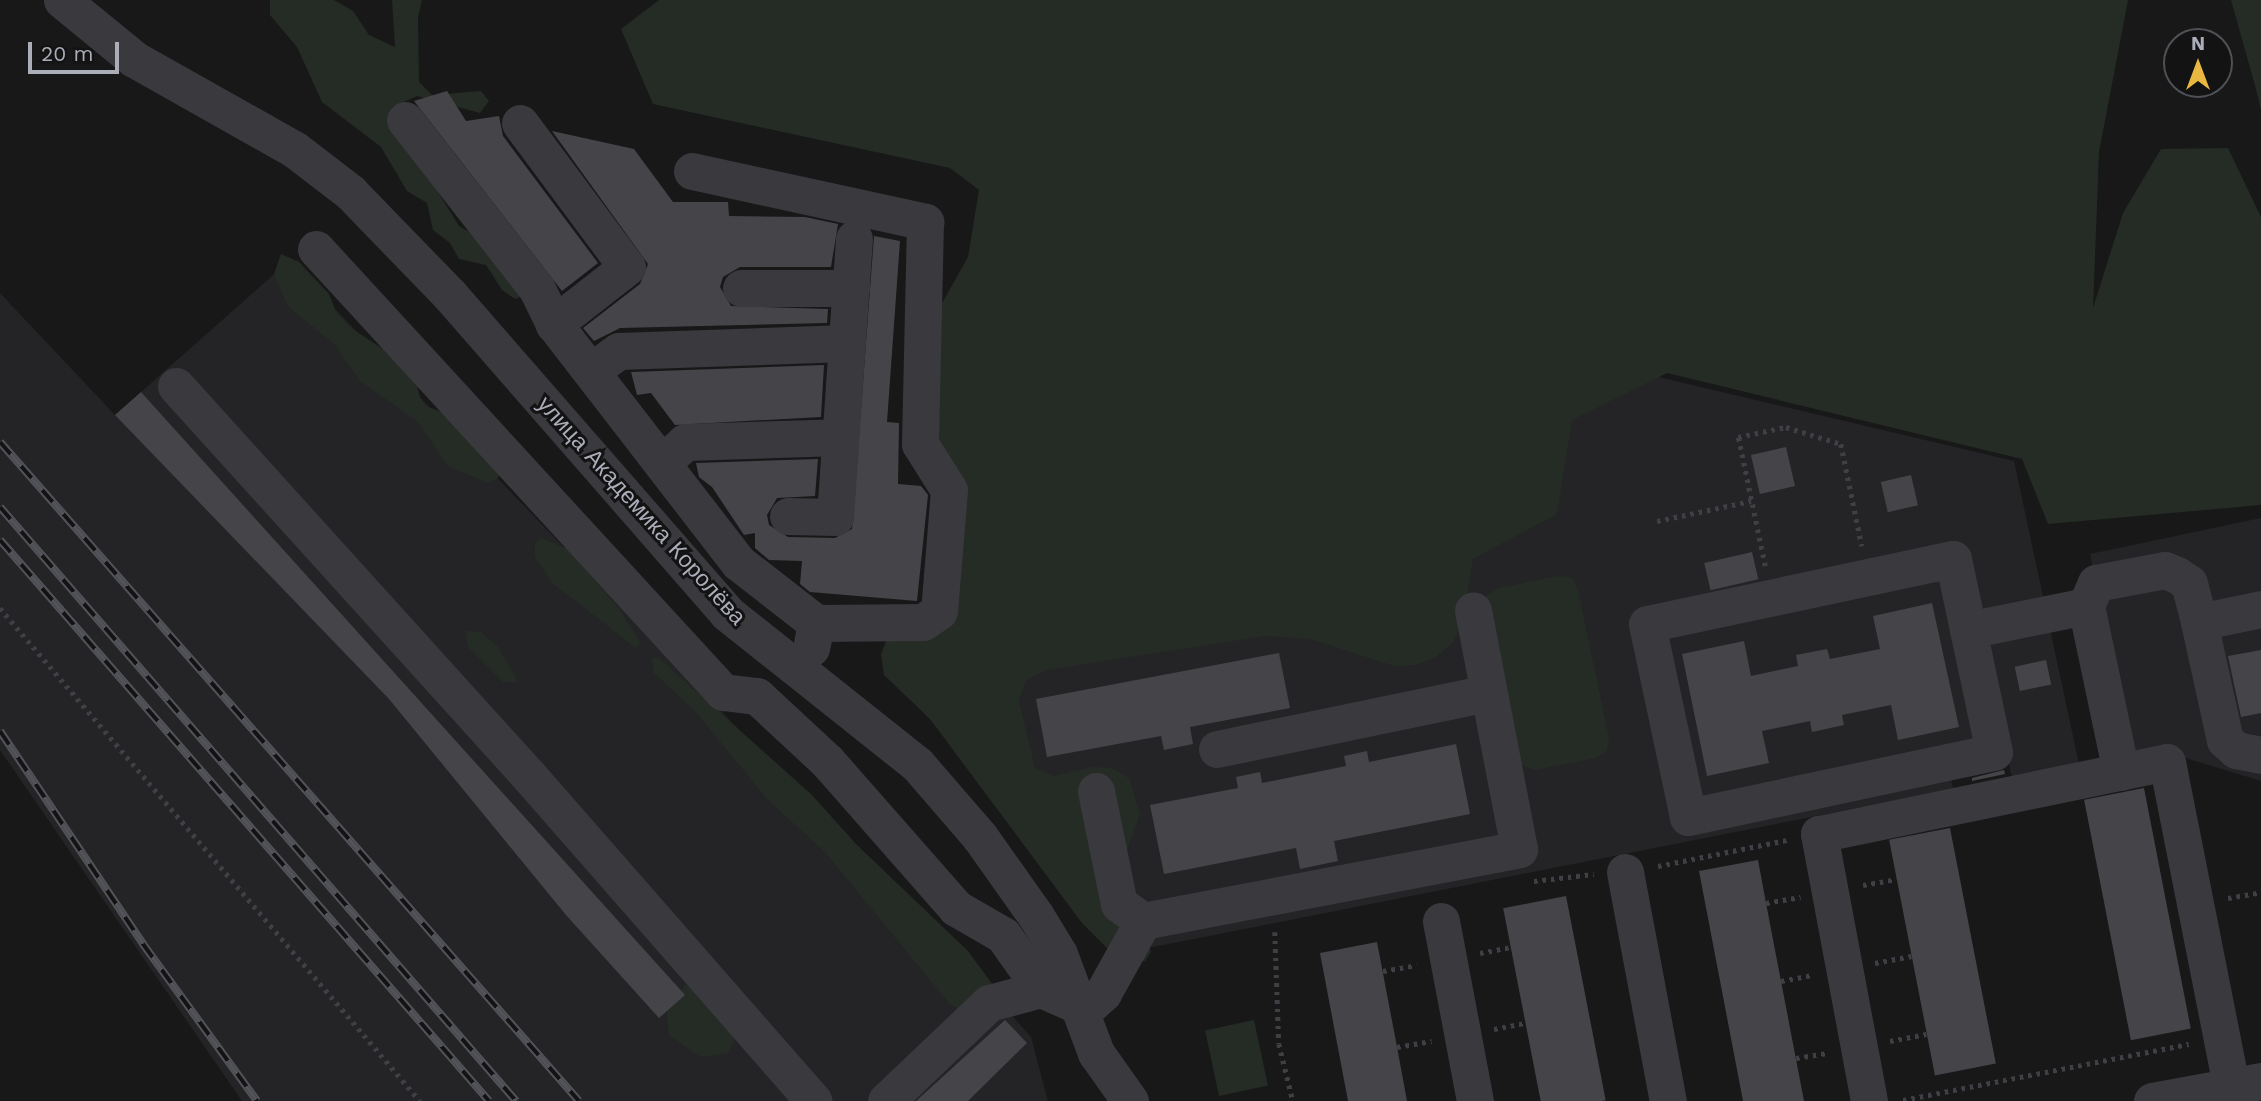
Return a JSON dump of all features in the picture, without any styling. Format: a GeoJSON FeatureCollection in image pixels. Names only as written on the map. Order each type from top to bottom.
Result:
{"type":"FeatureCollection","features":[{"type":"Feature","properties":{"kind":"street","name":"улица Академика Королёва"},"geometry":{"type":"LineString","coordinates":[[62,0],[134,60],[294,149],[350,192],[449,294],[727,614],[899,747],[951,801],[1036,916],[1082,1007],[1101,1062],[1130,1101]]}},
{"type":"Feature","properties":{"kind":"street"},"geometry":{"type":"LineString","coordinates":[[405,120],[537,289],[554,324],[739,564],[816,623],[923,622],[939,611],[949,490],[920,444],[925,222],[692,171]]}},
{"type":"Feature","properties":{"kind":"street"},"geometry":{"type":"LineString","coordinates":[[520,123],[627,267],[554,324]]}},
{"type":"Feature","properties":{"kind":"street"},"geometry":{"type":"LineString","coordinates":[[788,516],[835,517],[854,239]]}},
{"type":"Feature","properties":{"kind":"street"},"geometry":{"type":"LineString","coordinates":[[316,249],[723,692],[757,696],[827,761],[956,908],[1003,935],[1041,989],[1082,1007],[1103,993],[1143,921]]}},
{"type":"Feature","properties":{"kind":"street"},"geometry":{"type":"LineString","coordinates":[[741,288],[851,288]]}},
{"type":"Feature","properties":{"kind":"street"},"geometry":{"type":"LineString","coordinates":[[591,372],[619,351],[847,343]]}},
{"type":"Feature","properties":{"kind":"street"},"geometry":{"type":"LineString","coordinates":[[176,386],[529,776],[814,1101]]}},
{"type":"Feature","properties":{"kind":"street"},"geometry":{"type":"LineString","coordinates":[[662,463],[685,442],[840,437]]}},
{"type":"Feature","properties":{"kind":"street"},"geometry":{"type":"LineString","coordinates":[[1953,559],[1994,752],[1688,817],[1647,624],[1869,577],[1953,559]]}},
{"type":"Feature","properties":{"kind":"street"},"geometry":{"type":"LineString","coordinates":[[2121,772],[2086,606],[2096,583],[2165,570],[2189,583],[2225,740],[2236,750],[2261,755]]}},
{"type":"Feature","properties":{"kind":"street"},"geometry":{"type":"LineString","coordinates":[[1968,630],[2086,606]]}},
{"type":"Feature","properties":{"kind":"street"},"geometry":{"type":"LineString","coordinates":[[2199,622],[2261,609]]}},
{"type":"Feature","properties":{"kind":"street"},"geometry":{"type":"LineString","coordinates":[[1096,791],[1119,904],[1143,921],[1518,849],[1473,610]]}},
{"type":"Feature","properties":{"kind":"street"},"geometry":{"type":"LineString","coordinates":[[806,675],[816,623]]}},
{"type":"Feature","properties":{"kind":"street"},"geometry":{"type":"LineString","coordinates":[[1217,749],[1488,693]]}},
{"type":"Feature","properties":{"kind":"street"},"geometry":{"type":"LineString","coordinates":[[1869,1101],[1819,834],[2167,762],[2221,1038],[2242,1089],[2152,1101]]}},
{"type":"Feature","properties":{"kind":"street"},"geometry":{"type":"LineString","coordinates":[[1625,872],[1668,1101]]}},
{"type":"Feature","properties":{"kind":"street"},"geometry":{"type":"LineString","coordinates":[[1441,921],[1475,1101]]}},
{"type":"Feature","properties":{"kind":"street"},"geometry":{"type":"LineString","coordinates":[[886,1101],[989,1003],[1041,989]]}},
{"type":"Feature","properties":{"kind":"path"},"geometry":{"type":"LineString","coordinates":[[1772,598],[1738,437],[1786,427],[1841,444],[1869,577]]}},
{"type":"Feature","properties":{"kind":"path"},"geometry":{"type":"LineString","coordinates":[[1657,521],[1751,501]]}},
{"type":"Feature","properties":{"kind":"path"},"geometry":{"type":"LineString","coordinates":[[0,608],[420,1101]]}},
{"type":"Feature","properties":{"kind":"path"},"geometry":{"type":"LineString","coordinates":[[1625,872],[1819,834]]}},
{"type":"Feature","properties":{"kind":"path"},"geometry":{"type":"LineString","coordinates":[[1275,932],[1279,1044],[1293,1101]]}},
{"type":"Feature","properties":{"kind":"path"},"geometry":{"type":"LineString","coordinates":[[1895,1101],[2221,1038]]}},
{"type":"Feature","properties":{"kind":"shaded area"},"geometry":{"type":"Polygon","coordinates":[[[270,0],[334,0],[353,11],[369,35],[395,47],[392,0],[422,0],[418,17],[419,82],[432,95],[481,91],[489,101],[480,113],[417,96],[392,107],[389,113],[459,226],[483,240],[520,297],[515,299],[502,290],[486,265],[459,259],[450,243],[433,230],[427,203],[407,191],[381,147],[322,102],[297,47],[270,15],[270,0]]]}},
{"type":"Feature","properties":{"kind":"shaded area"},"geometry":{"type":"Polygon","coordinates":[[[659,0],[2128,0],[2099,152],[2093,308],[2123,213],[2161,149],[2228,148],[2261,217],[2261,505],[2048,524],[2022,459],[1667,373],[1572,420],[1557,514],[1473,559],[1463,623],[1453,642],[1436,657],[1415,665],[1394,666],[1310,639],[1265,636],[1046,670],[1026,680],[1019,701],[1035,768],[1053,776],[1093,767],[1112,768],[1129,778],[1140,814],[1120,869],[1151,952],[1145,961],[1122,963],[1082,923],[930,719],[884,675],[881,654],[889,634],[953,592],[964,531],[959,476],[933,438],[936,314],[968,257],[979,190],[950,168],[653,104],[621,29],[659,0]]]}},
{"type":"Feature","properties":{"kind":"shaded area"},"geometry":{"type":"Polygon","coordinates":[[[2231,0],[2261,0],[2261,110],[2256,89],[2231,0]]]}},
{"type":"Feature","properties":{"kind":"shaded area"},"geometry":{"type":"Polygon","coordinates":[[[990,219],[2014,461],[2079,764],[2012,777],[2007,755],[1949,767],[1953,789],[1148,948],[1000,790],[990,219]]]}},
{"type":"Feature","properties":{"kind":"shaded area"},"geometry":{"type":"Polygon","coordinates":[[[281,254],[299,262],[329,294],[336,312],[351,328],[412,368],[420,397],[426,406],[454,417],[502,468],[498,478],[488,483],[448,466],[418,422],[360,381],[335,345],[288,306],[274,274],[281,254]]]}},
{"type":"Feature","properties":{"kind":"shaded area"},"geometry":{"type":"Polygon","coordinates":[[[289,261],[987,988],[1031,1037],[1048,1101],[242,1101],[0,750],[0,293],[115,415],[289,261]]]}},
{"type":"Feature","properties":{"kind":"shaded area"},"geometry":{"type":"Polygon","coordinates":[[[2261,518],[2261,781],[2156,749],[2133,753],[2090,554],[2261,518]]]}},
{"type":"Feature","properties":{"kind":"shaded area"},"geometry":{"type":"Polygon","coordinates":[[[541,538],[568,549],[618,607],[640,642],[636,648],[552,583],[535,557],[535,543],[541,538]]]}},
{"type":"Feature","properties":{"kind":"shaded area"},"geometry":{"type":"Polygon","coordinates":[[[1558,576],[1572,578],[1578,590],[1609,738],[1607,751],[1596,758],[1536,770],[1523,766],[1517,757],[1486,596],[1498,588],[1558,576]]]}},
{"type":"Feature","properties":{"kind":"shaded area"},"geometry":{"type":"Polygon","coordinates":[[[465,631],[481,632],[498,647],[518,682],[503,682],[468,647],[465,631]]]}},
{"type":"Feature","properties":{"kind":"shaded area"},"geometry":{"type":"Polygon","coordinates":[[[658,657],[812,795],[856,844],[968,951],[1001,996],[963,1012],[949,1003],[825,852],[768,800],[695,711],[654,673],[651,659],[658,657]]]}},
{"type":"Feature","properties":{"kind":"shaded area"},"geometry":{"type":"Polygon","coordinates":[[[686,984],[708,990],[737,1032],[728,1053],[700,1057],[669,1035],[666,1006],[686,984]]]}},
{"type":"Feature","properties":{"kind":"shaded area"},"geometry":{"type":"Polygon","coordinates":[[[1254,1020],[1268,1086],[1219,1096],[1205,1030],[1254,1020]]]}},
{"type":"Feature","properties":{"kind":"building"},"geometry":{"type":"Polygon","coordinates":[[[447,91],[466,121],[499,116],[503,136],[598,263],[562,291],[414,101],[447,91]]]}},
{"type":"Feature","properties":{"kind":"building"},"geometry":{"type":"Polygon","coordinates":[[[552,131],[634,149],[673,202],[728,202],[729,216],[805,217],[838,224],[831,267],[740,267],[723,277],[720,287],[731,306],[828,309],[827,323],[620,328],[594,341],[583,328],[640,284],[648,264],[552,131]]]}},
{"type":"Feature","properties":{"kind":"building"},"geometry":{"type":"Polygon","coordinates":[[[874,236],[900,241],[887,422],[899,423],[898,484],[921,486],[928,495],[917,601],[810,592],[800,584],[802,561],[769,560],[755,548],[755,533],[744,535],[712,487],[699,477],[696,463],[818,459],[815,496],[777,498],[767,515],[769,525],[788,537],[835,538],[852,529],[874,236]]]}},
{"type":"Feature","properties":{"kind":"building"},"geometry":{"type":"Polygon","coordinates":[[[824,365],[821,417],[675,425],[651,393],[637,395],[631,372],[824,365]]]}},
{"type":"Feature","properties":{"kind":"building"},"geometry":{"type":"Polygon","coordinates":[[[141,392],[685,995],[659,1018],[566,915],[389,699],[115,415],[141,392]]]}},
{"type":"Feature","properties":{"kind":"building"},"geometry":{"type":"Polygon","coordinates":[[[1786,447],[1795,486],[1760,494],[1751,455],[1786,447]]]}},
{"type":"Feature","properties":{"kind":"building"},"geometry":{"type":"Polygon","coordinates":[[[1911,475],[1918,505],[1888,512],[1881,482],[1911,475]]]}},
{"type":"Feature","properties":{"kind":"building"},"geometry":{"type":"Polygon","coordinates":[[[1752,552],[1758,579],[1711,590],[1704,563],[1752,552]]]}},
{"type":"Feature","properties":{"kind":"building"},"geometry":{"type":"Polygon","coordinates":[[[1932,603],[1959,727],[1898,740],[1891,705],[1842,715],[1844,725],[1812,732],[1810,721],[1762,731],[1769,763],[1707,776],[1682,654],[1744,641],[1751,676],[1798,666],[1796,655],[1827,649],[1830,659],[1880,649],[1873,616],[1932,603]]]}},
{"type":"Feature","properties":{"kind":"building"},"geometry":{"type":"Polygon","coordinates":[[[2261,650],[2261,713],[2241,717],[2228,656],[2261,650]]]}},
{"type":"Feature","properties":{"kind":"building"},"geometry":{"type":"Polygon","coordinates":[[[1279,653],[1290,708],[1190,727],[1193,744],[1164,750],[1161,736],[1047,757],[1036,699],[1279,653]]]}},
{"type":"Feature","properties":{"kind":"building"},"geometry":{"type":"Polygon","coordinates":[[[2046,660],[2051,684],[2020,691],[2015,667],[2046,660]]]}},
{"type":"Feature","properties":{"kind":"building"},"geometry":{"type":"Polygon","coordinates":[[[1456,744],[1470,814],[1334,841],[1338,861],[1300,869],[1296,848],[1164,874],[1150,805],[1238,788],[1236,777],[1260,772],[1262,783],[1346,766],[1344,756],[1367,751],[1369,762],[1456,744]]]}},
{"type":"Feature","properties":{"kind":"building"},"geometry":{"type":"Polygon","coordinates":[[[2004,770],[2005,774],[1972,781],[1972,778],[2004,770]]]}},
{"type":"Feature","properties":{"kind":"building"},"geometry":{"type":"Polygon","coordinates":[[[2144,788],[2191,1028],[2131,1040],[2084,800],[2144,788]]]}},
{"type":"Feature","properties":{"kind":"building"},"geometry":{"type":"Polygon","coordinates":[[[1950,828],[1996,1064],[1935,1075],[1889,840],[1950,828]]]}},
{"type":"Feature","properties":{"kind":"building"},"geometry":{"type":"Polygon","coordinates":[[[1758,860],[1804,1101],[1743,1101],[1699,871],[1758,860]]]}},
{"type":"Feature","properties":{"kind":"building"},"geometry":{"type":"Polygon","coordinates":[[[1566,896],[1606,1100],[1541,1101],[1503,908],[1566,896]]]}},
{"type":"Feature","properties":{"kind":"building"},"geometry":{"type":"Polygon","coordinates":[[[1377,942],[1407,1101],[1348,1101],[1320,953],[1377,942]]]}},
{"type":"Feature","properties":{"kind":"building"},"geometry":{"type":"Polygon","coordinates":[[[1005,1020],[1027,1043],[968,1101],[916,1101],[1005,1020]]]}},
{"type":"Feature","properties":{"kind":"railway"},"geometry":{"type":"LineString","coordinates":[[0,442],[579,1101]]}},
{"type":"Feature","properties":{"kind":"railway"},"geometry":{"type":"LineString","coordinates":[[0,507],[516,1101]]}},
{"type":"Feature","properties":{"kind":"railway"},"geometry":{"type":"LineString","coordinates":[[0,540],[489,1101]]}},
{"type":"Feature","properties":{"kind":"railway"},"geometry":{"type":"LineString","coordinates":[[0,731],[143,944],[257,1101]]}}]}
